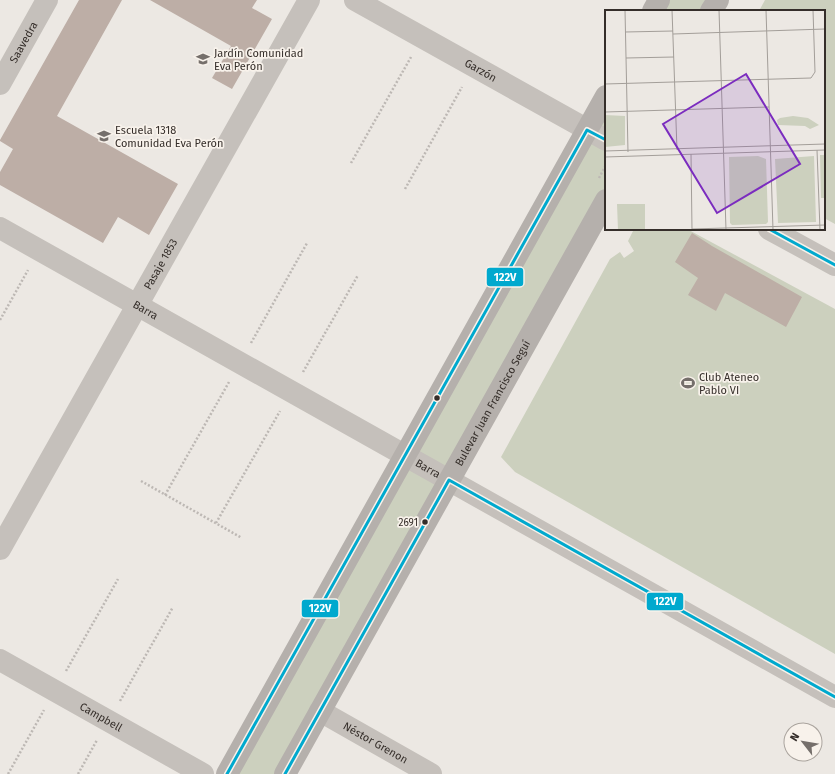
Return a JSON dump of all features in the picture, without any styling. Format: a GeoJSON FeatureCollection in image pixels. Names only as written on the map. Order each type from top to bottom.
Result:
{"type":"FeatureCollection","features":[{"type":"Feature","properties":{"kind":"main road"},"geometry":{"type":"LineString","coordinates":[[654,10],[659,0]]}},
{"type":"Feature","properties":{"kind":"main road"},"geometry":{"type":"LineString","coordinates":[[712,10],[718,0]]}},
{"type":"Feature","properties":{"kind":"main road"},"geometry":{"type":"LineString","coordinates":[[227,774],[605,98]]}},
{"type":"Feature","properties":{"kind":"main road","name":"Bulevar Juan Francisco Seguí"},"geometry":{"type":"LineString","coordinates":[[285,774],[605,202]]}},
{"type":"Feature","properties":{"kind":"street","name":"Saavedra"},"geometry":{"type":"LineString","coordinates":[[0,84],[47,0]]}},
{"type":"Feature","properties":{"kind":"street","name":"Pasaje 1853"},"geometry":{"type":"LineString","coordinates":[[0,549],[309,0]]}},
{"type":"Feature","properties":{"kind":"street","name":"Garzón"},"geometry":{"type":"LineString","coordinates":[[355,0],[605,139]]}},
{"type":"Feature","properties":{"kind":"street","name":"Barra"},"geometry":{"type":"LineString","coordinates":[[0,228],[835,697]]}},
{"type":"Feature","properties":{"kind":"street"},"geometry":{"type":"LineString","coordinates":[[771,230],[835,265]]}},
{"type":"Feature","properties":{"kind":"street","name":"Campbell"},"geometry":{"type":"LineString","coordinates":[[0,660],[203,774]]}},
{"type":"Feature","properties":{"kind":"street","name":"Néstor Grenon"},"geometry":{"type":"LineString","coordinates":[[320,711],[431,774]]}},
{"type":"Feature","properties":{"kind":"path"},"geometry":{"type":"LineString","coordinates":[[351,163],[422,37]]}},
{"type":"Feature","properties":{"kind":"path"},"geometry":{"type":"LineString","coordinates":[[405,189],[473,66]]}},
{"type":"Feature","properties":{"kind":"path"},"geometry":{"type":"LineString","coordinates":[[0,320],[39,250]]}},
{"type":"Feature","properties":{"kind":"path"},"geometry":{"type":"LineString","coordinates":[[141,481],[242,538]]}},
{"type":"Feature","properties":{"kind":"path"},"geometry":{"type":"LineString","coordinates":[[78,774],[173,606]]}},
{"type":"Feature","properties":{"kind":"green space"},"geometry":{"type":"Polygon","coordinates":[[[659,0],[718,0],[712,10],[654,10],[659,0]]]}},
{"type":"Feature","properties":{"kind":"green space"},"geometry":{"type":"Polygon","coordinates":[[[765,0],[835,0],[835,224],[825,219],[825,10],[760,10],[765,0]]]}},
{"type":"Feature","properties":{"kind":"green space"},"geometry":{"type":"Polygon","coordinates":[[[605,98],[605,202],[285,774],[227,774],[605,98]]]}},
{"type":"Feature","properties":{"kind":"green space","name":"Club Ateneo Pablo VI"},"geometry":{"type":"Polygon","coordinates":[[[634,230],[689,230],[835,309],[835,654],[515,472],[501,457],[610,259],[620,252],[624,258],[634,251],[628,241],[634,230]]]}},
{"type":"Feature","properties":{"kind":"building"},"geometry":{"type":"Polygon","coordinates":[[[79,0],[122,0],[57,116],[178,184],[149,235],[118,217],[103,243],[0,185],[0,172],[13,149],[0,140],[79,0]]]}},
{"type":"Feature","properties":{"kind":"building"},"geometry":{"type":"Polygon","coordinates":[[[150,0],[257,0],[252,8],[272,19],[232,89],[212,78],[231,46],[150,0]]]}},
{"type":"Feature","properties":{"kind":"building"},"geometry":{"type":"Polygon","coordinates":[[[692,233],[802,297],[786,327],[725,293],[716,311],[688,295],[698,278],[675,262],[692,233]]]}},
{"type":"Feature","properties":{"kind":"transit line","name":"122V"},"geometry":{"type":"LineString","coordinates":[[227,774],[587,130],[605,139]]}},
{"type":"Feature","properties":{"kind":"transit line","name":"122V"},"geometry":{"type":"LineString","coordinates":[[771,230],[835,265]]}},
{"type":"Feature","properties":{"kind":"transit line","name":"122V"},"geometry":{"type":"LineString","coordinates":[[285,774],[449,480],[835,697]]}},
{"type":"Feature","properties":{"kind":"place","name":"Jardín Comunidad Eva Perón"},"geometry":{"type":"Point","coordinates":[203,59]}},
{"type":"Feature","properties":{"kind":"place","name":"Escuela 1318 Comunidad Eva Perón"},"geometry":{"type":"Point","coordinates":[104,136]}},
{"type":"Feature","properties":{"kind":"place","name":"Club Ateneo Pablo VI"},"geometry":{"type":"Point","coordinates":[688,383]}},
{"type":"Feature","properties":{"kind":"place","name":"2691"},"geometry":{"type":"Point","coordinates":[425,522]}}]}
